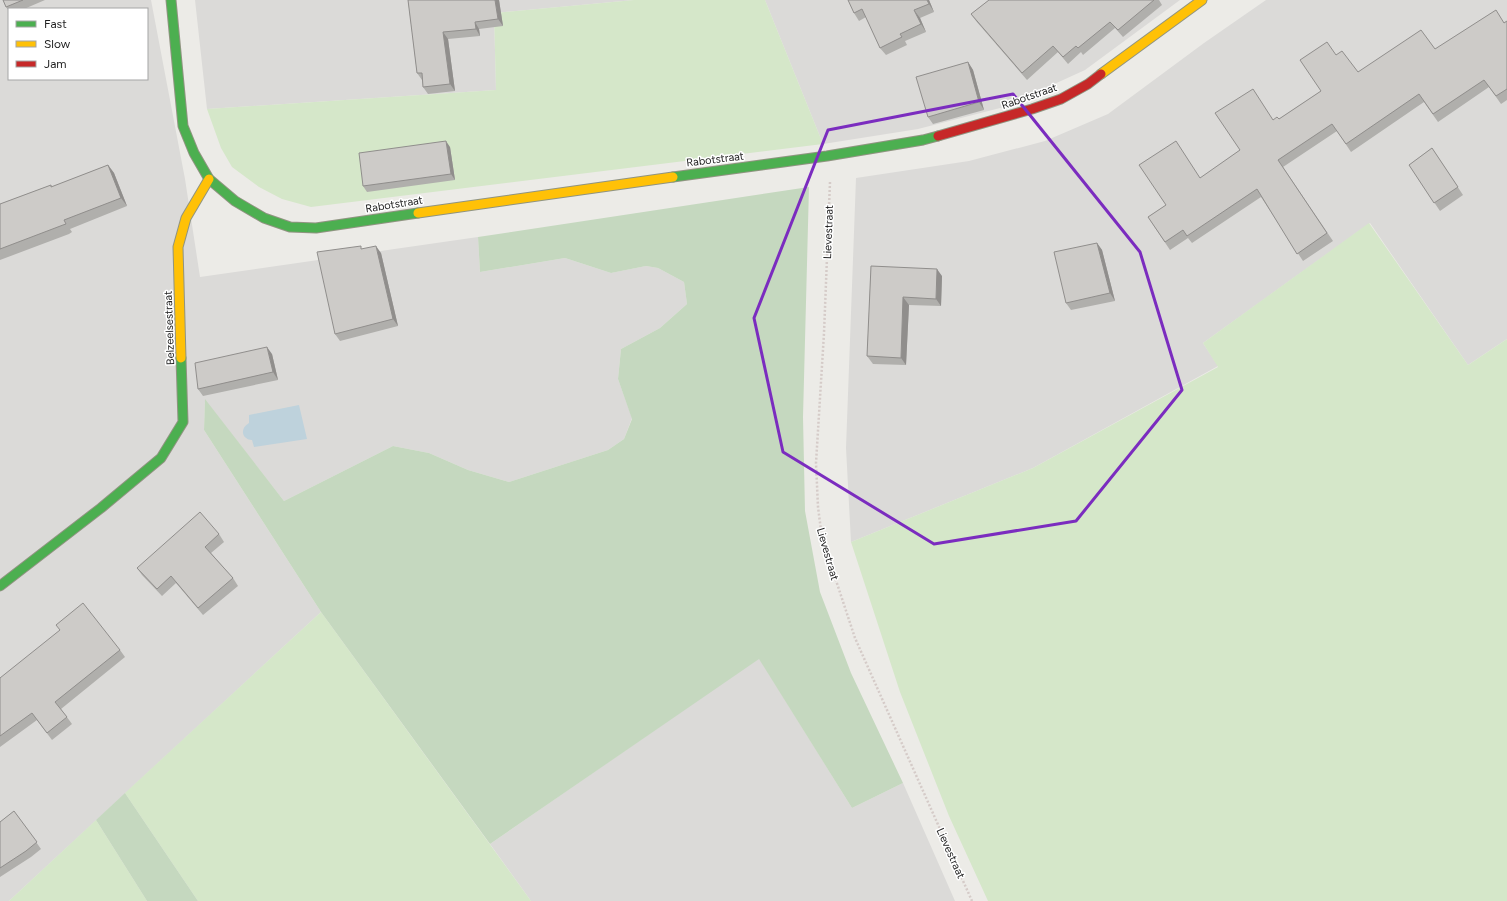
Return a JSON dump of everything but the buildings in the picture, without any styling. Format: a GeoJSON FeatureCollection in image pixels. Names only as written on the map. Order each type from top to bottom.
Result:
{"type":"FeatureCollection","features":[{"type":"Feature","properties":{"kind":"street"},"geometry":{"type":"LineString","coordinates":[[171,0],[183,126],[194,153],[209,179]]}},
{"type":"Feature","properties":{"kind":"street","name":"Rabotstraat"},"geometry":{"type":"LineString","coordinates":[[209,179],[235,202],[264,218],[290,227],[316,228],[545,194],[831,156],[923,140],[1032,110],[1061,99],[1088,84],[1202,0]]}},
{"type":"Feature","properties":{"kind":"street","name":"Belzeelsestraat"},"geometry":{"type":"LineString","coordinates":[[0,586],[102,508],[160,458],[183,422],[178,247],[186,218],[209,179]]}},
{"type":"Feature","properties":{"kind":"path","name":"Lievestraat"},"geometry":{"type":"LineString","coordinates":[[831,156],[824,333],[816,463],[818,507],[822,538],[855,638],[972,901]]}},
{"type":"Feature","properties":{"kind":"highlighted area"},"geometry":{"type":"Polygon","coordinates":[[[1013,94],[1140,252],[1182,390],[1076,521],[934,544],[783,452],[754,318],[828,130],[1013,94]]]}},
{"type":"Feature","properties":{"kind":"shaded area"},"geometry":{"type":"Polygon","coordinates":[[[0,0],[151,0],[185,179],[200,277],[478,237],[480,272],[565,258],[611,273],[646,266],[658,268],[684,282],[687,304],[660,328],[621,349],[618,379],[632,418],[624,439],[608,450],[509,482],[468,470],[429,453],[393,446],[284,501],[205,400],[204,430],[321,612],[9,901],[0,901],[0,0]]]}},
{"type":"Feature","properties":{"kind":"shaded area"},"geometry":{"type":"Polygon","coordinates":[[[195,0],[634,0],[494,13],[496,90],[207,109],[195,0]]]}},
{"type":"Feature","properties":{"kind":"shaded area"},"geometry":{"type":"Polygon","coordinates":[[[765,0],[1180,0],[1085,70],[1004,107],[918,129],[823,144],[765,0]]]}},
{"type":"Feature","properties":{"kind":"shaded area"},"geometry":{"type":"Polygon","coordinates":[[[1266,0],[1507,0],[1507,339],[1468,365],[1370,223],[1203,343],[1218,366],[1033,468],[851,542],[846,448],[856,178],[969,161],[1045,141],[1108,114],[1204,43],[1266,0]]]}},
{"type":"Feature","properties":{"kind":"shaded area"},"geometry":{"type":"Polygon","coordinates":[[[759,658],[852,808],[903,783],[955,901],[531,901],[490,844],[759,658]]]}},
{"type":"Feature","properties":{"kind":"green space"},"geometry":{"type":"Polygon","coordinates":[[[634,0],[765,0],[823,144],[311,207],[282,199],[259,187],[232,167],[221,148],[207,109],[496,90],[494,13],[634,0]]]}},
{"type":"Feature","properties":{"kind":"green space"},"geometry":{"type":"Polygon","coordinates":[[[809,187],[803,417],[805,511],[820,592],[851,673],[903,783],[852,808],[759,659],[490,844],[321,612],[204,430],[205,399],[284,501],[393,446],[429,453],[468,470],[509,482],[608,450],[624,439],[632,419],[618,379],[621,349],[660,328],[687,304],[684,282],[658,268],[646,266],[611,273],[565,258],[480,272],[478,237],[809,187]]]}},
{"type":"Feature","properties":{"kind":"green space"},"geometry":{"type":"Polygon","coordinates":[[[1369,223],[1468,365],[1507,339],[1507,901],[988,901],[949,816],[900,692],[851,542],[1033,468],[1218,367],[1203,343],[1369,223]]]}},
{"type":"Feature","properties":{"kind":"green space"},"geometry":{"type":"Polygon","coordinates":[[[321,612],[531,901],[198,901],[125,793],[321,612]]]}},
{"type":"Feature","properties":{"kind":"green space"},"geometry":{"type":"Polygon","coordinates":[[[125,793],[198,901],[147,901],[96,820],[125,793]]]}},
{"type":"Feature","properties":{"kind":"green space"},"geometry":{"type":"Polygon","coordinates":[[[96,820],[147,901],[9,901],[96,820]]]}},
{"type":"Feature","properties":{"kind":"water"},"geometry":{"type":"Polygon","coordinates":[[[299,405],[307,439],[254,447],[252,440],[244,436],[243,430],[249,423],[249,415],[299,405]]]}},
{"type":"Feature","properties":{"kind":"traffic: fast"},"geometry":{"type":"LineString","coordinates":[[171,0],[183,126],[194,153],[209,179],[235,201],[264,218],[290,227],[316,228],[418,213]]}},
{"type":"Feature","properties":{"kind":"traffic: fast"},"geometry":{"type":"LineString","coordinates":[[673,177],[827,156],[923,140],[938,136]]}},
{"type":"Feature","properties":{"kind":"traffic: fast"},"geometry":{"type":"LineString","coordinates":[[0,586],[101,508],[161,458],[183,422],[181,358]]}},
{"type":"Feature","properties":{"kind":"traffic: slow"},"geometry":{"type":"LineString","coordinates":[[1101,74],[1202,0]]}},
{"type":"Feature","properties":{"kind":"traffic: slow"},"geometry":{"type":"LineString","coordinates":[[418,213],[673,177]]}},
{"type":"Feature","properties":{"kind":"traffic: slow"},"geometry":{"type":"LineString","coordinates":[[181,358],[178,247],[186,218],[209,179]]}},
{"type":"Feature","properties":{"kind":"traffic: jam"},"geometry":{"type":"LineString","coordinates":[[938,136],[1032,109],[1061,99],[1088,84],[1101,74]]}}]}
